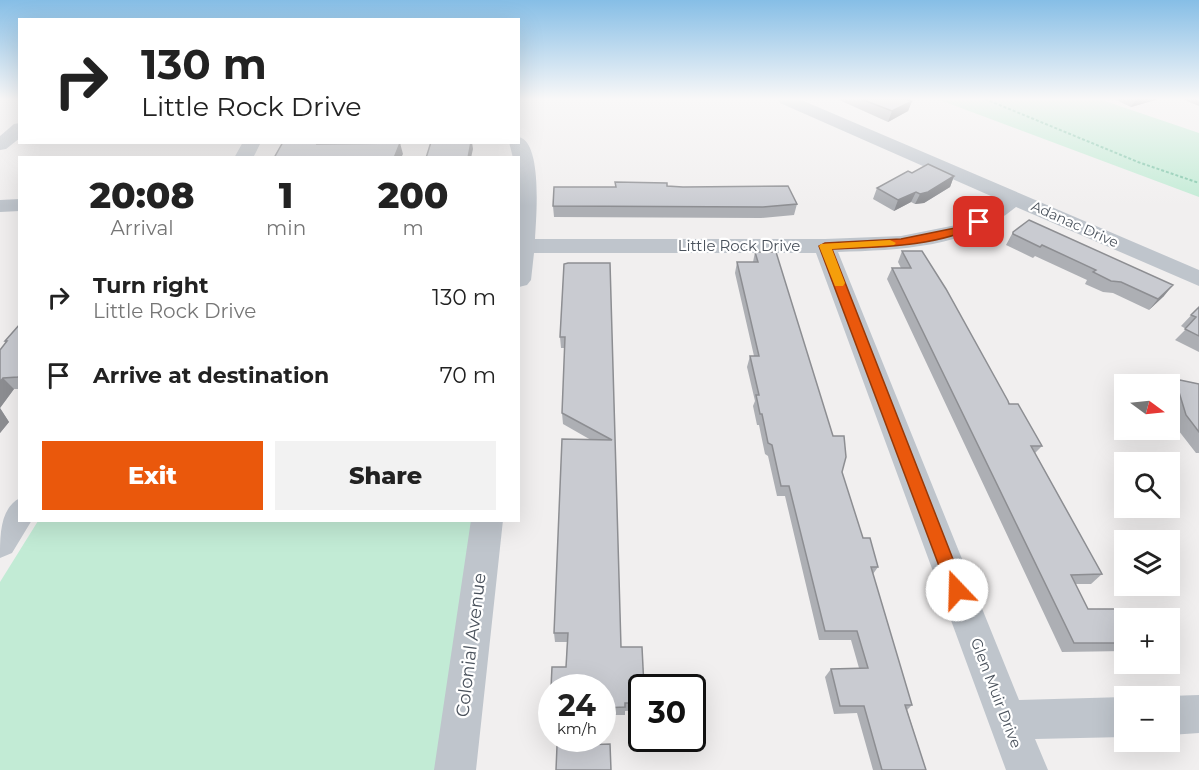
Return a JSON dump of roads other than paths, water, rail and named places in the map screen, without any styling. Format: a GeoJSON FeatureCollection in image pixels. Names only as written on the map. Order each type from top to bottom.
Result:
{"type":"FeatureCollection","features":[{"type":"Feature","properties":{"kind":"street"},"geometry":{"type":"LineString","coordinates":[[0,145],[12,135]]}},
{"type":"Feature","properties":{"kind":"street","name":"Adanac Drive"},"geometry":{"type":"LineString","coordinates":[[870,135],[1199,279]]}},
{"type":"Feature","properties":{"kind":"street"},"geometry":{"type":"LineString","coordinates":[[519,144],[527,172],[523,197],[524,246],[520,273]]}},
{"type":"Feature","properties":{"kind":"street","name":"Little Rock Drive"},"geometry":{"type":"LineString","coordinates":[[524,246],[825,246],[901,243],[963,230],[996,213],[1015,197]]}},
{"type":"Feature","properties":{"kind":"street"},"geometry":{"type":"LineString","coordinates":[[0,206],[18,205]]}},
{"type":"Feature","properties":{"kind":"street","name":"Glen Muir Drive"},"geometry":{"type":"LineString","coordinates":[[825,246],[1027,770]]}},
{"type":"Feature","properties":{"kind":"street"},"geometry":{"type":"LineString","coordinates":[[0,543],[18,515]]}},
{"type":"Feature","properties":{"kind":"street","name":"Colonial Avenue"},"geometry":{"type":"LineString","coordinates":[[455,770],[488,522]]}},
{"type":"Feature","properties":{"kind":"street"},"geometry":{"type":"LineString","coordinates":[[1180,715],[1199,714]]}},
{"type":"Feature","properties":{"kind":"street"},"geometry":{"type":"LineString","coordinates":[[1007,720],[1114,717]]}}]}
